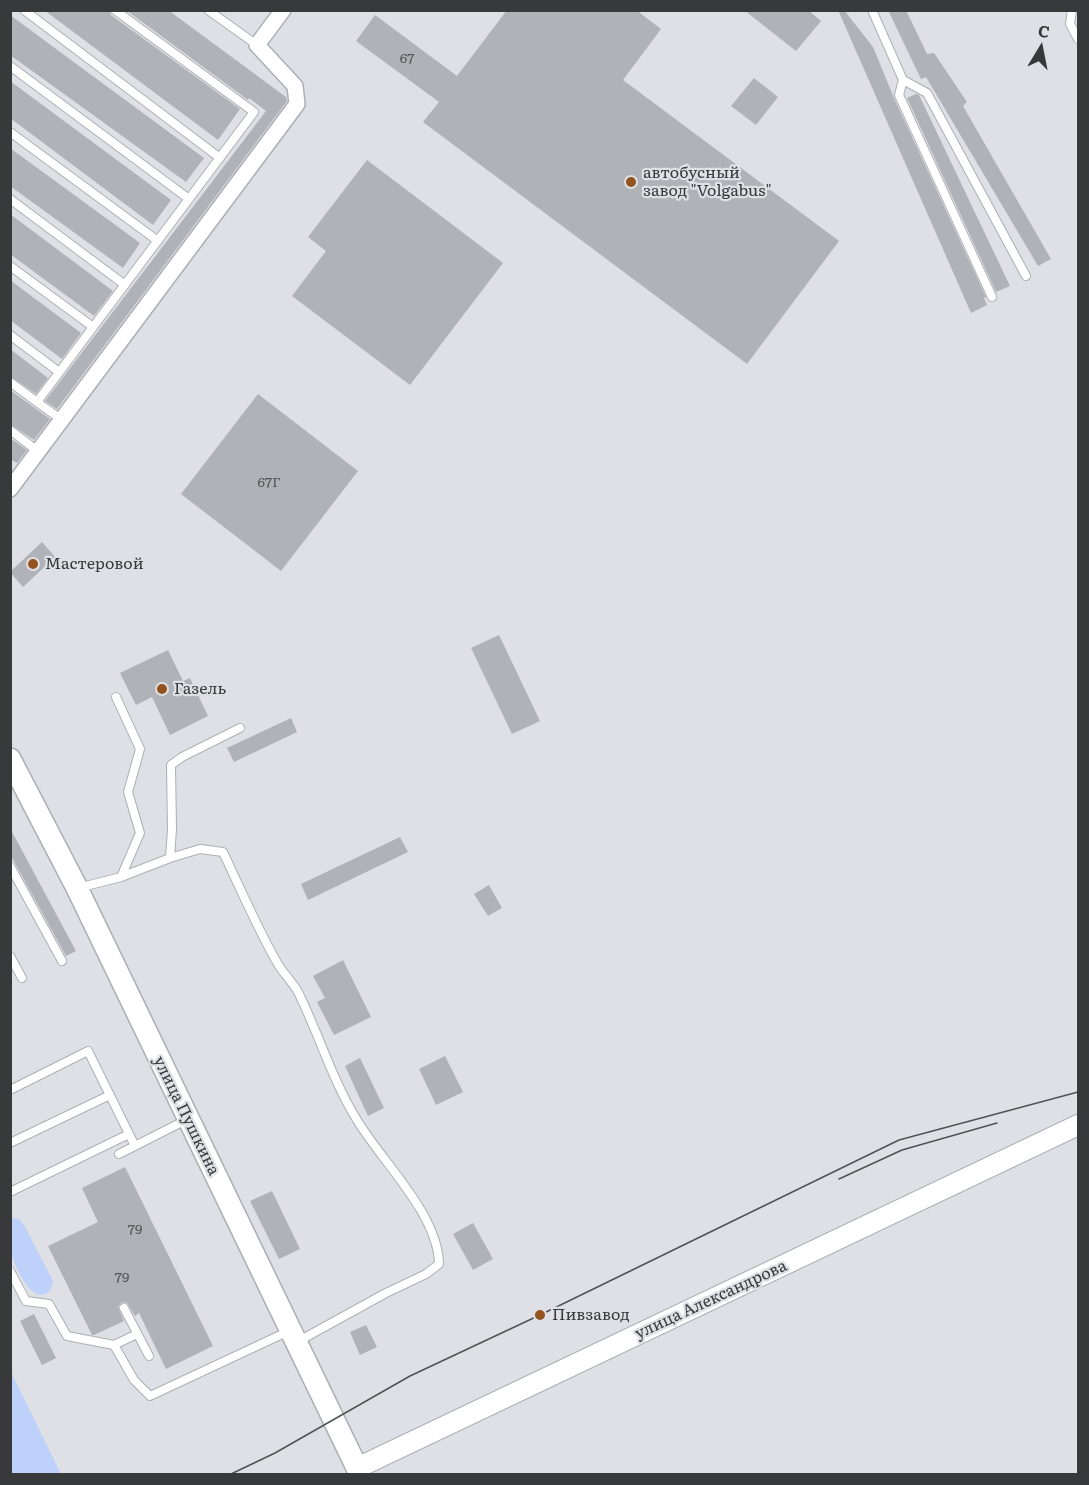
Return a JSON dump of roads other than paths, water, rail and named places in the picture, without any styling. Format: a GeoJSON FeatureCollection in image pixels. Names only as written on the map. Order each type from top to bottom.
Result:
{"type":"FeatureCollection","features":[{"type":"Feature","properties":{"kind":"main road","name":"улица Пушкина"},"geometry":{"type":"LineString","coordinates":[[10,759],[77,888],[293,1336],[354,1472]]}},
{"type":"Feature","properties":{"kind":"street"},"geometry":{"type":"LineString","coordinates":[[10,489],[297,104],[296,86],[257,45],[283,10]]}},
{"type":"Feature","properties":{"kind":"street","name":"улица Александрова"},"geometry":{"type":"LineString","coordinates":[[354,1472],[1078,1125]]}},
{"type":"Feature","properties":{"kind":"lane"},"geometry":{"type":"LineString","coordinates":[[24,10],[220,158]]}},
{"type":"Feature","properties":{"kind":"lane"},"geometry":{"type":"LineString","coordinates":[[37,402],[254,112],[115,10]]}},
{"type":"Feature","properties":{"kind":"lane"},"geometry":{"type":"LineString","coordinates":[[208,10],[257,45]]}},
{"type":"Feature","properties":{"kind":"lane"},"geometry":{"type":"LineString","coordinates":[[872,10],[903,80],[927,93],[1026,276]]}},
{"type":"Feature","properties":{"kind":"lane"},"geometry":{"type":"LineString","coordinates":[[1072,10],[1070,24],[1078,39]]}},
{"type":"Feature","properties":{"kind":"lane"},"geometry":{"type":"LineString","coordinates":[[10,66],[189,199]]}},
{"type":"Feature","properties":{"kind":"lane"},"geometry":{"type":"LineString","coordinates":[[903,80],[899,95],[992,297]]}},
{"type":"Feature","properties":{"kind":"lane"},"geometry":{"type":"LineString","coordinates":[[10,132],[158,241]]}},
{"type":"Feature","properties":{"kind":"lane"},"geometry":{"type":"LineString","coordinates":[[10,200],[125,285]]}},
{"type":"Feature","properties":{"kind":"lane"},"geometry":{"type":"LineString","coordinates":[[10,266],[93,327]]}},
{"type":"Feature","properties":{"kind":"lane"},"geometry":{"type":"LineString","coordinates":[[10,335],[60,372]]}},
{"type":"Feature","properties":{"kind":"lane"},"geometry":{"type":"LineString","coordinates":[[10,382],[62,420]]}},
{"type":"Feature","properties":{"kind":"lane"},"geometry":{"type":"LineString","coordinates":[[10,430],[39,452]]}},
{"type":"Feature","properties":{"kind":"lane"},"geometry":{"type":"LineString","coordinates":[[116,697],[140,749],[128,792],[140,833],[121,877]]}},
{"type":"Feature","properties":{"kind":"lane"},"geometry":{"type":"LineString","coordinates":[[170,858],[171,765],[182,757],[240,728]]}},
{"type":"Feature","properties":{"kind":"lane"},"geometry":{"type":"LineString","coordinates":[[77,888],[121,877],[200,849],[223,852],[280,967],[297,991],[327,1060],[357,1120],[430,1227],[439,1251],[439,1264],[426,1274],[293,1336],[150,1396],[134,1380],[114,1346]]}},
{"type":"Feature","properties":{"kind":"lane"},"geometry":{"type":"LineString","coordinates":[[10,866],[62,961]]}},
{"type":"Feature","properties":{"kind":"lane"},"geometry":{"type":"LineString","coordinates":[[10,956],[22,978]]}},
{"type":"Feature","properties":{"kind":"lane"},"geometry":{"type":"LineString","coordinates":[[10,1090],[88,1051],[135,1146]]}},
{"type":"Feature","properties":{"kind":"lane"},"geometry":{"type":"LineString","coordinates":[[10,1143],[110,1095]]}},
{"type":"Feature","properties":{"kind":"lane"},"geometry":{"type":"LineString","coordinates":[[119,1154],[188,1120]]}},
{"type":"Feature","properties":{"kind":"lane"},"geometry":{"type":"LineString","coordinates":[[10,1192],[129,1134]]}},
{"type":"Feature","properties":{"kind":"lane"},"geometry":{"type":"LineString","coordinates":[[10,1271],[26,1300],[49,1304],[67,1336],[114,1346],[137,1334]]}},
{"type":"Feature","properties":{"kind":"lane"},"geometry":{"type":"LineString","coordinates":[[124,1308],[149,1356]]}},
{"type":"Feature","properties":{"kind":"tram line"},"geometry":{"type":"LineString","coordinates":[[231,1474],[275,1453],[410,1376],[899,1140],[1078,1092]]}},
{"type":"Feature","properties":{"kind":"tram line"},"geometry":{"type":"LineString","coordinates":[[839,1179],[902,1150],[997,1123]]}},
{"type":"Feature","properties":{"kind":"place","name":"автобусный завод \"Volgabus\""},"geometry":{"type":"Point","coordinates":[631,182]}},
{"type":"Feature","properties":{"kind":"place","name":"Мастеровой"},"geometry":{"type":"Point","coordinates":[33,564]}},
{"type":"Feature","properties":{"kind":"place","name":"Газель"},"geometry":{"type":"Point","coordinates":[162,689]}},
{"type":"Feature","properties":{"kind":"place","name":"Пивзавод"},"geometry":{"type":"Point","coordinates":[540,1315]}}]}
